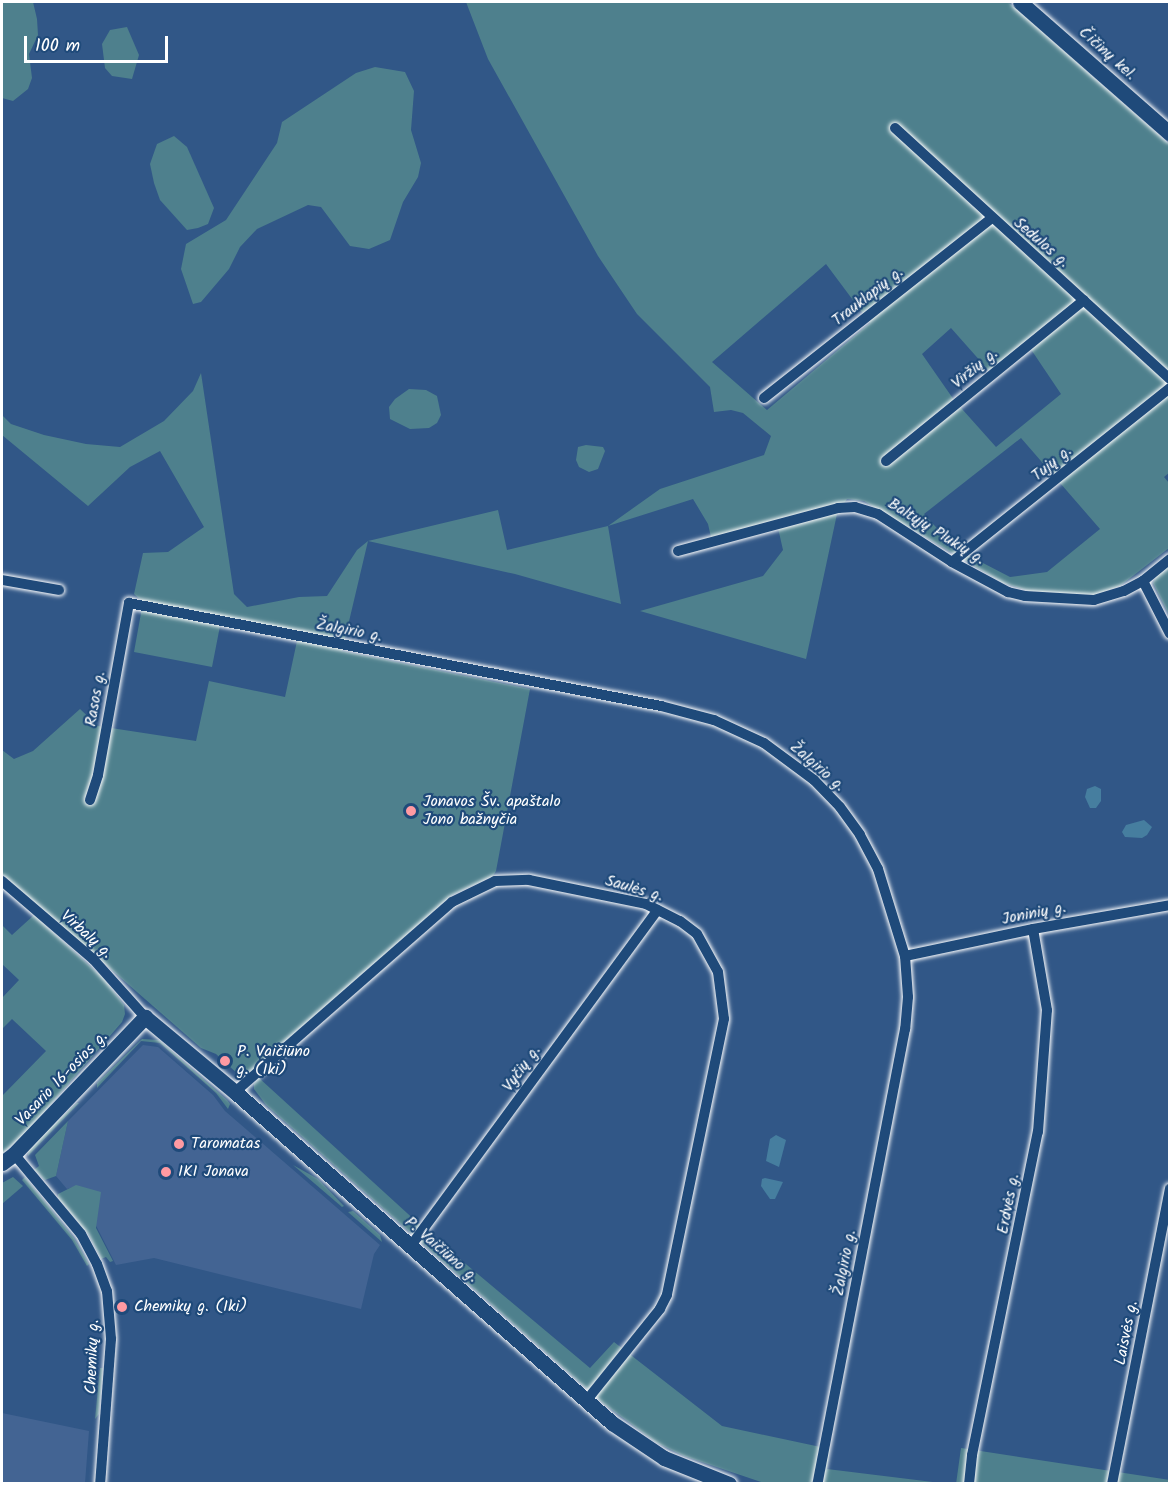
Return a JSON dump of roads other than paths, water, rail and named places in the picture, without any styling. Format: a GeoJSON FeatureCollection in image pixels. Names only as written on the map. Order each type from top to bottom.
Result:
{"type":"FeatureCollection","features":[{"type":"Feature","properties":{"kind":"main road","name":"Čičinų kel."},"geometry":{"type":"LineString","coordinates":[[1020,2],[1170,134]]}},
{"type":"Feature","properties":{"kind":"main road","name":"P. Vaičiūno g."},"geometry":{"type":"LineString","coordinates":[[145,1017],[235,1092],[586,1401],[646,1448],[684,1467],[729,1484]]}},
{"type":"Feature","properties":{"kind":"main road","name":"Vasario 16-osios g."},"geometry":{"type":"LineString","coordinates":[[8,1159],[145,1017]]}},
{"type":"Feature","properties":{"kind":"street","name":"Sedulos g."},"geometry":{"type":"LineString","coordinates":[[895,128],[991,219],[1084,300],[1170,380]]}},
{"type":"Feature","properties":{"kind":"street","name":"Trauklapių g."},"geometry":{"type":"LineString","coordinates":[[764,398],[991,219]]}},
{"type":"Feature","properties":{"kind":"street","name":"Viržių g."},"geometry":{"type":"LineString","coordinates":[[886,461],[1084,300]]}},
{"type":"Feature","properties":{"kind":"street","name":"Tujų g."},"geometry":{"type":"LineString","coordinates":[[952,562],[1170,388]]}},
{"type":"Feature","properties":{"kind":"street","name":"Baltųjų Plukių g."},"geometry":{"type":"LineString","coordinates":[[678,551],[837,508],[855,507],[878,514],[952,562],[1008,592],[1025,596],[1094,600],[1124,591],[1143,581],[1170,559]]}},
{"type":"Feature","properties":{"kind":"street"},"geometry":{"type":"LineString","coordinates":[[2,580],[59,590]]}},
{"type":"Feature","properties":{"kind":"street"},"geometry":{"type":"LineString","coordinates":[[1143,581],[1170,634]]}},
{"type":"Feature","properties":{"kind":"street","name":"Rasos g."},"geometry":{"type":"LineString","coordinates":[[90,800],[98,775],[129,603]]}},
{"type":"Feature","properties":{"kind":"street","name":"Žalgirio g."},"geometry":{"type":"LineString","coordinates":[[129,603],[661,706],[724,724],[764,743],[814,780],[840,807],[860,835],[878,869],[905,956],[908,997],[905,1029],[817,1484]]}},
{"type":"Feature","properties":{"kind":"street","name":"Saulės g."},"geometry":{"type":"LineString","coordinates":[[235,1092],[452,902],[495,881],[529,880],[645,904],[680,921],[697,934],[708,950],[718,972],[724,1019],[667,1295],[660,1309],[586,1401]]}},
{"type":"Feature","properties":{"kind":"street","name":"Virbalų g."},"geometry":{"type":"LineString","coordinates":[[2,881],[93,958],[145,1017]]}},
{"type":"Feature","properties":{"kind":"street","name":"Joninių g."},"geometry":{"type":"LineString","coordinates":[[905,956],[1034,929],[1170,905]]}},
{"type":"Feature","properties":{"kind":"street","name":"Vyčių g."},"geometry":{"type":"LineString","coordinates":[[410,1247],[658,910]]}},
{"type":"Feature","properties":{"kind":"street","name":"Erdvės g."},"geometry":{"type":"LineString","coordinates":[[969,1484],[972,1455],[1038,1132],[1047,1010],[1034,929]]}},
{"type":"Feature","properties":{"kind":"street","name":"Chemikų g."},"geometry":{"type":"LineString","coordinates":[[8,1159],[81,1234],[97,1264],[107,1291],[111,1339],[100,1484]]}},
{"type":"Feature","properties":{"kind":"street","name":"Laisvės g."},"geometry":{"type":"LineString","coordinates":[[1112,1484],[1170,1189]]}},
{"type":"Feature","properties":{"kind":"place","name":"Jonavos Šv. apaštalo Jono bažnyčia"},"geometry":{"type":"Point","coordinates":[411,811]}},
{"type":"Feature","properties":{"kind":"place","name":"P. Vaičiūno g. (Iki)"},"geometry":{"type":"Point","coordinates":[225,1061]}},
{"type":"Feature","properties":{"kind":"place","name":"Taromatas"},"geometry":{"type":"Point","coordinates":[179,1144]}},
{"type":"Feature","properties":{"kind":"place","name":"IKI Jonava"},"geometry":{"type":"Point","coordinates":[166,1172]}},
{"type":"Feature","properties":{"kind":"place","name":"Chemikų g. (Iki)"},"geometry":{"type":"Point","coordinates":[122,1307]}}]}
